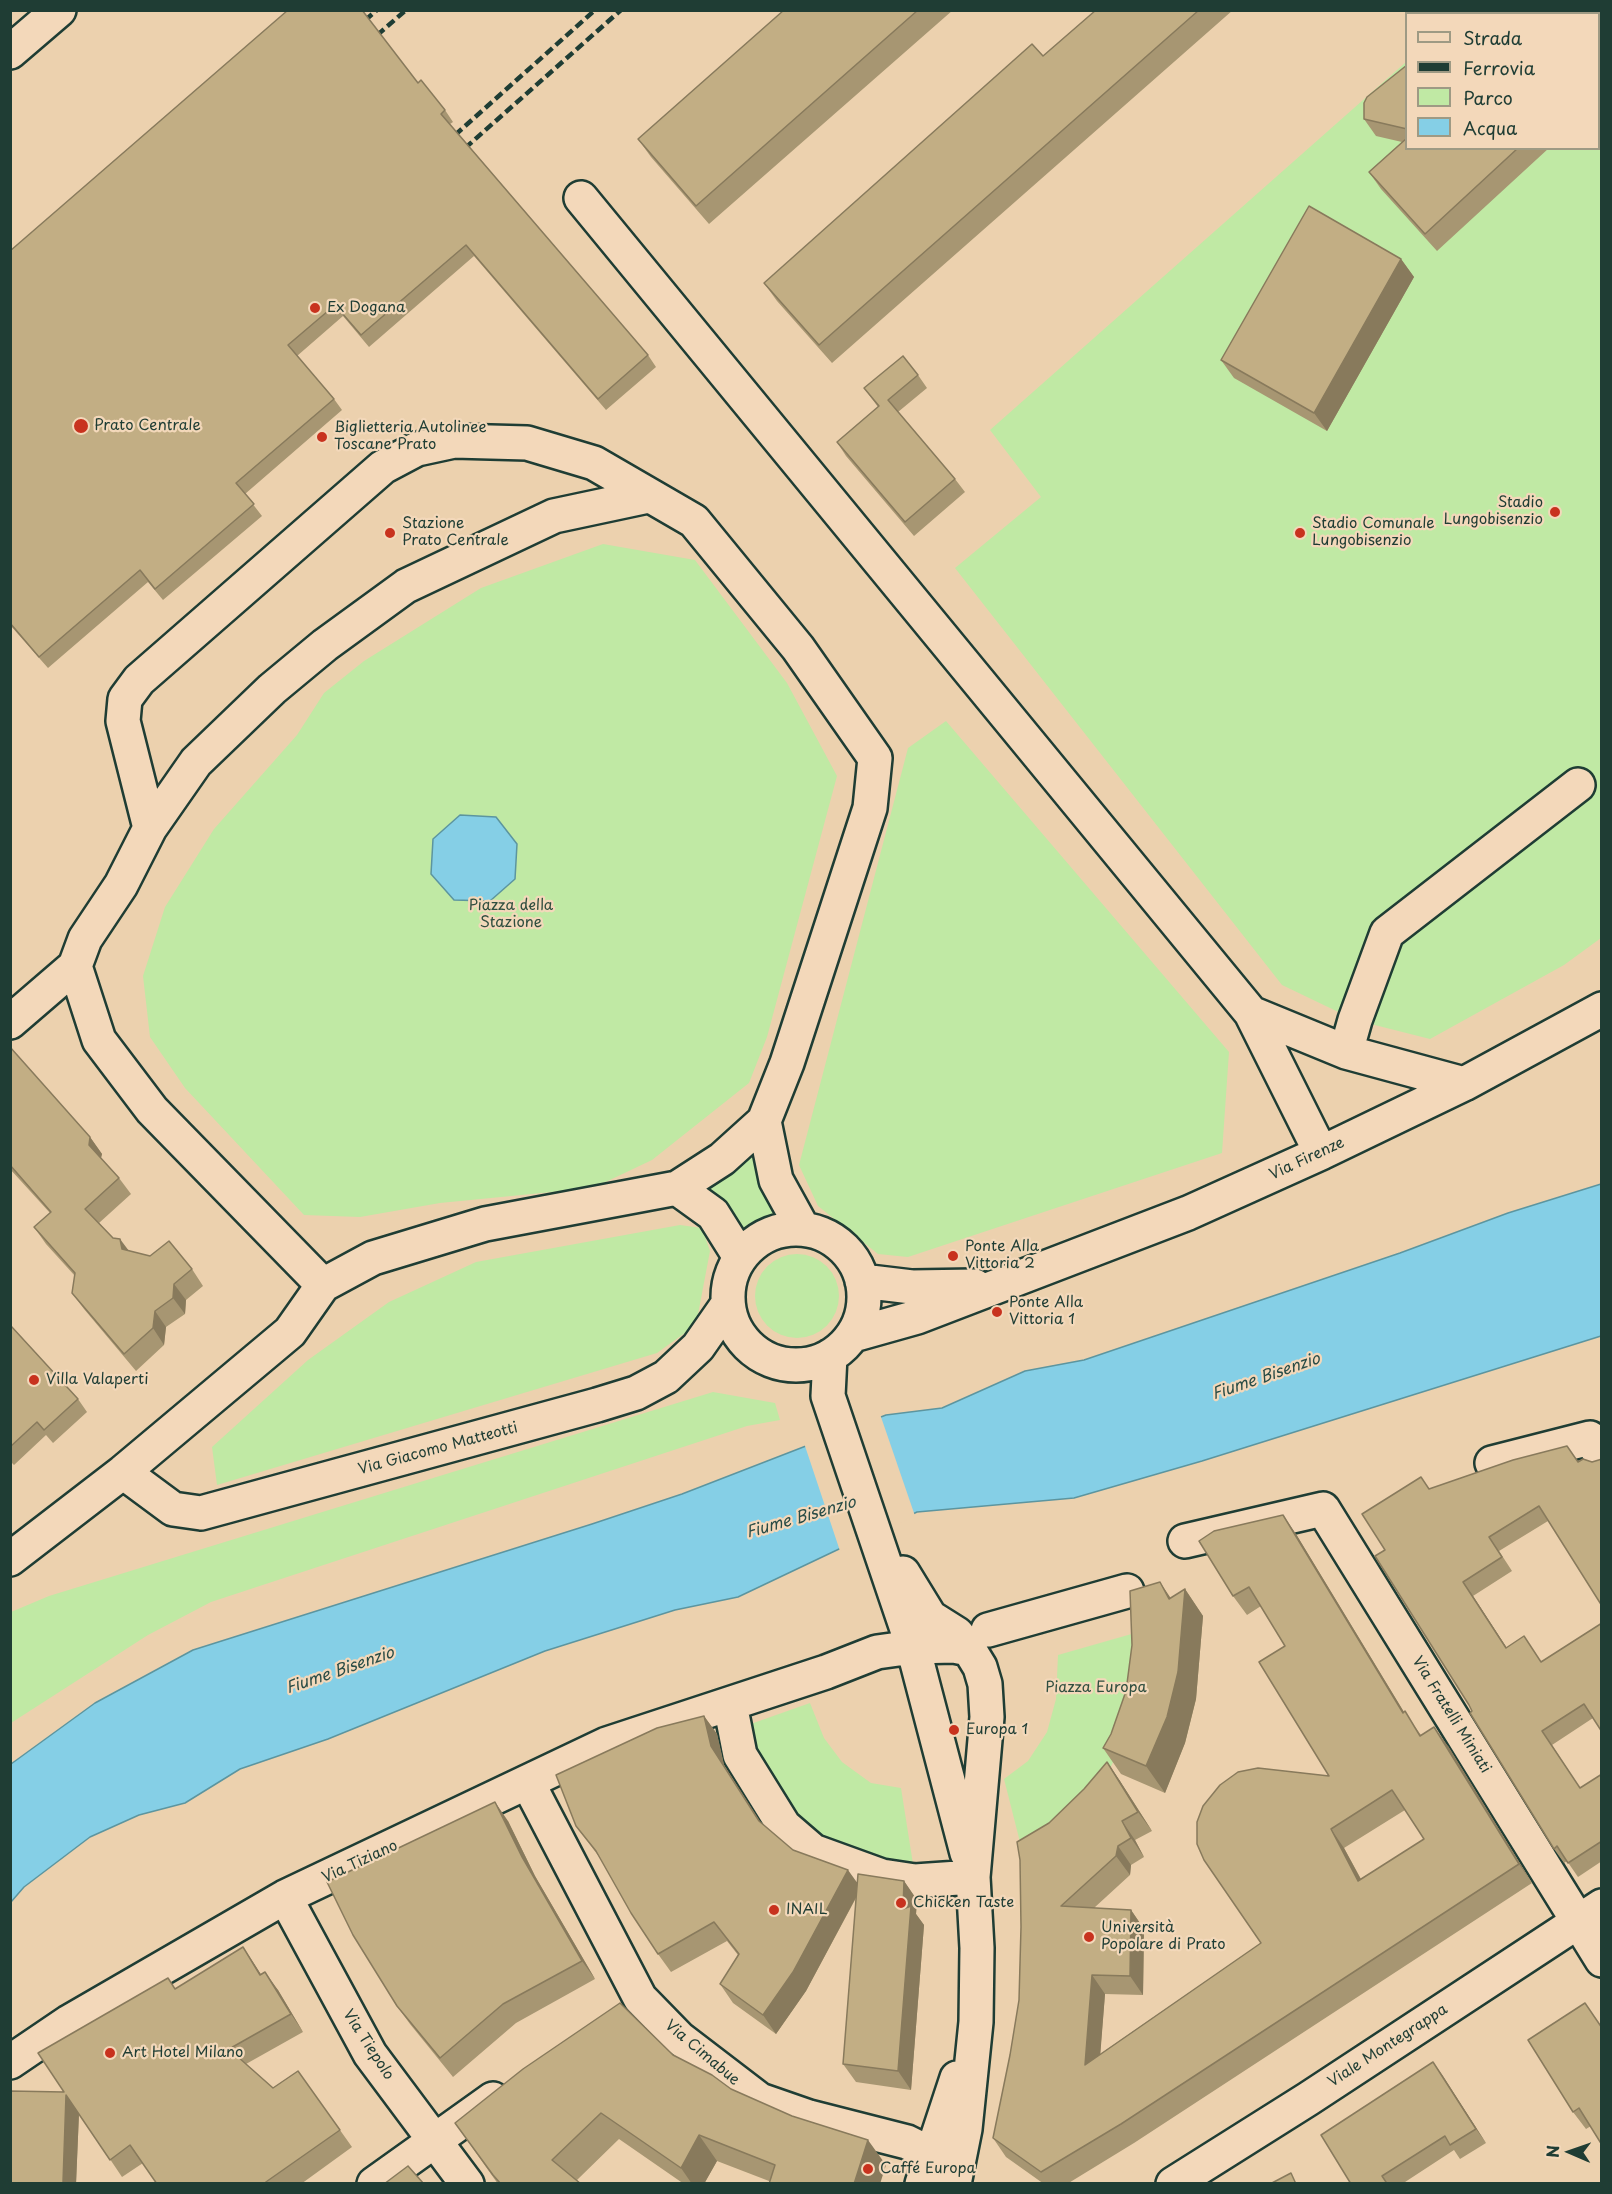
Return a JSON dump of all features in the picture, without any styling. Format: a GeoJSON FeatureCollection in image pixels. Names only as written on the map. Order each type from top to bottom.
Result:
{"type":"FeatureCollection","features":[{"type":"Feature","properties":{"kind":"street"},"geometry":{"type":"LineString","coordinates":[[10,52],[59,10]]}},
{"type":"Feature","properties":{"kind":"street"},"geometry":{"type":"LineString","coordinates":[[581,198],[1251,1013],[1321,1153]]}},
{"type":"Feature","properties":{"kind":"street"},"geometry":{"type":"LineString","coordinates":[[10,1559],[123,1472],[290,1332],[323,1285],[374,1258],[485,1224],[677,1188],[722,1159],[764,1120],[787,1063],[870,808],[875,758],[798,648],[694,521],[594,464],[527,443],[454,441],[417,449],[383,467],[138,680],[126,699],[123,721],[150,828]]}},
{"type":"Feature","properties":{"kind":"street"},"geometry":{"type":"LineString","coordinates":[[10,1022],[75,966],[85,939],[121,885],[150,828],[196,762],[258,702],[325,645],[406,586],[554,516],[648,496]]}},
{"type":"Feature","properties":{"kind":"street"},"geometry":{"type":"LineString","coordinates":[[1346,1052],[1355,1020],[1387,933],[1578,785]]}},
{"type":"Feature","properties":{"kind":"street"},"geometry":{"type":"LineString","coordinates":[[75,966],[99,1040],[153,1110],[323,1285]]}},
{"type":"Feature","properties":{"kind":"street","name":"Via Firenze"},"geometry":{"type":"LineString","coordinates":[[842,1346],[1188,1213],[1321,1153],[1464,1084],[1602,1009]]}},
{"type":"Feature","properties":{"kind":"street"},"geometry":{"type":"LineString","coordinates":[[1251,1013],[1346,1052],[1464,1084]]}},
{"type":"Feature","properties":{"kind":"street"},"geometry":{"type":"LineString","coordinates":[[764,1120],[776,1180],[803,1229]]}},
{"type":"Feature","properties":{"kind":"street"},"geometry":{"type":"LineString","coordinates":[[677,1188],[713,1214],[740,1257]]}},
{"type":"Feature","properties":{"kind":"street"},"geometry":{"type":"LineString","coordinates":[[828,1396],[842,1346],[861,1318],[864,1300],[862,1281],[855,1262],[841,1246],[824,1234],[803,1229],[785,1229],[768,1234],[740,1257],[728,1287],[728,1304],[733,1323],[742,1340],[757,1353],[776,1363],[798,1366],[814,1363],[842,1346]]}},
{"type":"Feature","properties":{"kind":"street","name":"Via Firenze"},"geometry":{"type":"LineString","coordinates":[[862,1281],[912,1287],[1001,1286]]}},
{"type":"Feature","properties":{"kind":"street","name":"Via Giacomo Matteotti"},"geometry":{"type":"LineString","coordinates":[[123,1472],[173,1509],[201,1513],[597,1405],[636,1393],[666,1377],[698,1347],[728,1304]]}},
{"type":"Feature","properties":{"kind":"street"},"geometry":{"type":"LineString","coordinates":[[798,1366],[828,1396],[870,1514],[913,1647],[973,1877]]}},
{"type":"Feature","properties":{"kind":"street"},"geometry":{"type":"LineString","coordinates":[[1491,1463],[1540,1441],[1596,1447]]}},
{"type":"Feature","properties":{"kind":"street","name":"Via Fratelli Miniati"},"geometry":{"type":"LineString","coordinates":[[1185,1541],[1323,1509],[1556,1884],[1589,1914],[1602,1960]]}},
{"type":"Feature","properties":{"kind":"street"},"geometry":{"type":"LineString","coordinates":[[870,1514],[922,1607],[930,1617],[957,1634],[978,1640]]}},
{"type":"Feature","properties":{"kind":"street"},"geometry":{"type":"LineString","coordinates":[[973,1877],[915,1881],[882,1876],[813,1851],[784,1826],[744,1763],[740,1755],[730,1704],[878,1652],[913,1647],[954,1646],[1127,1590]]}},
{"type":"Feature","properties":{"kind":"street"},"geometry":{"type":"LineString","coordinates":[[945,2175],[965,2129],[976,2022],[977,1948],[973,1877],[987,1705],[978,1640]]}},
{"type":"Feature","properties":{"kind":"street","name":"Via Tiziano"},"geometry":{"type":"LineString","coordinates":[[10,2062],[69,2022],[285,1897],[607,1744],[730,1704]]}},
{"type":"Feature","properties":{"kind":"street","name":"Via Cimabue"},"geometry":{"type":"LineString","coordinates":[[528,1783],[640,1998],[679,2038],[760,2100],[809,2117],[907,2142],[945,2175]]}},
{"type":"Feature","properties":{"kind":"street","name":"Via Tiepolo"},"geometry":{"type":"LineString","coordinates":[[285,1897],[370,2054],[467,2184]]}},
{"type":"Feature","properties":{"kind":"street","name":"Viale Montegrappa"},"geometry":{"type":"LineString","coordinates":[[1173,2184],[1308,2099],[1589,1914]]}},
{"type":"Feature","properties":{"kind":"street"},"geometry":{"type":"LineString","coordinates":[[612,2017],[640,1998]]}},
{"type":"Feature","properties":{"kind":"street"},"geometry":{"type":"LineString","coordinates":[[374,2184],[517,2081]]}},
{"type":"Feature","properties":{"kind":"green space","name":"Stadio Comunale Lungobisenzio"},"geometry":{"type":"Polygon","coordinates":[[[1465,10],[1601,11],[1601,938],[1564,965],[1430,1039],[1355,1020],[1282,985],[955,568],[1041,497],[990,430],[1405,63],[1405,150],[1600,150],[1600,12],[1462,12],[1465,10]]]}},
{"type":"Feature","properties":{"kind":"green space","name":"Piazza della Stazione"},"geometry":{"type":"Polygon","coordinates":[[[603,544],[695,560],[787,683],[837,776],[767,1037],[749,1083],[652,1160],[593,1188],[440,1203],[360,1217],[304,1215],[185,1088],[150,1037],[143,976],[165,907],[214,829],[297,735],[324,693],[364,661],[481,588],[603,544]]]}},
{"type":"Feature","properties":{"kind":"green space"},"geometry":{"type":"Polygon","coordinates":[[[946,721],[1229,1052],[1222,1153],[908,1257],[878,1254],[818,1206],[799,1165],[908,748],[946,721]]]}},
{"type":"Feature","properties":{"kind":"green space"},"geometry":{"type":"Polygon","coordinates":[[[758,1142],[778,1216],[759,1219],[742,1230],[695,1183],[758,1142]]]}},
{"type":"Feature","properties":{"kind":"green space"},"geometry":{"type":"Polygon","coordinates":[[[680,1225],[702,1228],[710,1251],[696,1325],[657,1353],[217,1485],[212,1447],[308,1360],[389,1302],[476,1262],[680,1225]]]}},
{"type":"Feature","properties":{"kind":"green space"},"geometry":{"type":"Polygon","coordinates":[[[797,1254],[820,1261],[832,1273],[839,1296],[832,1319],[820,1331],[797,1338],[774,1331],[762,1319],[755,1296],[762,1273],[774,1261],[797,1254]]]}},
{"type":"Feature","properties":{"kind":"green space"},"geometry":{"type":"Polygon","coordinates":[[[713,1392],[775,1403],[780,1420],[747,1426],[211,1602],[148,1635],[11,1723],[11,1612],[49,1596],[713,1392]]]}},
{"type":"Feature","properties":{"kind":"green space","name":"Piazza Europa"},"geometry":{"type":"Polygon","coordinates":[[[1135,1633],[1121,1745],[1106,1777],[1021,1846],[1004,1779],[1028,1761],[1047,1732],[1056,1699],[1058,1655],[1135,1633]]]}},
{"type":"Feature","properties":{"kind":"green space"},"geometry":{"type":"Polygon","coordinates":[[[810,1703],[824,1738],[842,1762],[871,1783],[901,1788],[913,1864],[882,1864],[821,1842],[766,1786],[745,1726],[810,1703]]]}},
{"type":"Feature","properties":{"kind":"water"},"geometry":{"type":"Polygon","coordinates":[[[460,815],[496,817],[517,844],[515,879],[490,901],[454,900],[431,874],[433,839],[460,815]]]}},
{"type":"Feature","properties":{"kind":"water","name":"Fiume Bisenzio"},"geometry":{"type":"Polygon","coordinates":[[[1601,1184],[1601,1336],[1202,1461],[1074,1498],[917,1512],[738,1597],[675,1610],[545,1651],[328,1739],[240,1769],[185,1803],[139,1815],[90,1837],[24,1887],[11,1902],[11,1764],[95,1703],[193,1650],[592,1524],[682,1494],[886,1415],[942,1408],[1025,1371],[1084,1360],[1400,1253],[1508,1213],[1601,1184]]]}},
{"type":"Feature","properties":{"kind":"pier"},"geometry":{"type":"Polygon","coordinates":[[[880,1414],[915,1516],[840,1551],[804,1443],[880,1414]]]}},
{"type":"Feature","properties":{"kind":"building"},"geometry":{"type":"Polygon","coordinates":[[[288,10],[362,10],[418,83],[421,80],[445,110],[441,114],[648,355],[598,399],[466,245],[361,335],[335,305],[288,345],[334,399],[236,483],[254,504],[155,589],[140,570],[39,657],[10,623],[10,251],[288,10]]]}},
{"type":"Feature","properties":{"kind":"building"},"geometry":{"type":"Polygon","coordinates":[[[784,10],[918,10],[696,206],[638,139],[784,10]]]}},
{"type":"Feature","properties":{"kind":"building"},"geometry":{"type":"Polygon","coordinates":[[[1096,10],[1199,10],[819,345],[764,283],[1032,44],[1043,56],[1096,10]]]}},
{"type":"Feature","properties":{"kind":"building"},"geometry":{"type":"Polygon","coordinates":[[[1539,10],[1602,10],[1602,97],[1600,98],[1600,12],[1540,12],[1539,10]]]}},
{"type":"Feature","properties":{"kind":"building"},"geometry":{"type":"Polygon","coordinates":[[[1405,67],[1405,129],[1364,119],[1364,103],[1367,97],[1405,67]]]}},
{"type":"Feature","properties":{"kind":"building"},"geometry":{"type":"Polygon","coordinates":[[[1405,140],[1405,150],[1516,150],[1425,234],[1369,172],[1405,140]]]}},
{"type":"Feature","properties":{"kind":"building"},"geometry":{"type":"Polygon","coordinates":[[[1309,206],[1401,259],[1314,413],[1221,360],[1309,206]]]}},
{"type":"Feature","properties":{"kind":"building"},"geometry":{"type":"Polygon","coordinates":[[[903,356],[918,375],[888,400],[955,479],[905,522],[837,442],[879,406],[864,388],[903,356]]]}},
{"type":"Feature","properties":{"kind":"building"},"geometry":{"type":"Polygon","coordinates":[[[10,1047],[90,1137],[89,1145],[119,1178],[85,1209],[113,1238],[120,1239],[122,1249],[150,1256],[169,1241],[192,1269],[174,1284],[173,1298],[155,1311],[153,1328],[124,1354],[72,1293],[75,1273],[34,1227],[51,1212],[10,1165],[10,1047]]]}},
{"type":"Feature","properties":{"kind":"building","name":"Villa Valaperti"},"geometry":{"type":"Polygon","coordinates":[[[10,1326],[78,1399],[44,1430],[37,1422],[10,1447],[10,1326]]]}},
{"type":"Feature","properties":{"kind":"building"},"geometry":{"type":"Polygon","coordinates":[[[1567,1446],[1578,1462],[1583,1459],[1592,1462],[1602,1459],[1602,1606],[1539,1506],[1489,1537],[1502,1557],[1463,1582],[1506,1648],[1524,1636],[1541,1662],[1602,1623],[1602,1732],[1584,1704],[1542,1731],[1580,1788],[1602,1774],[1602,1841],[1568,1863],[1557,1846],[1554,1849],[1470,1713],[1472,1711],[1469,1705],[1375,1556],[1385,1550],[1362,1514],[1421,1477],[1429,1489],[1513,1460],[1567,1446]]]}},
{"type":"Feature","properties":{"kind":"building"},"geometry":{"type":"Polygon","coordinates":[[[1283,1515],[1403,1713],[1405,1711],[1420,1736],[1434,1727],[1519,1864],[1121,2124],[1041,2172],[993,2138],[1019,2000],[1021,1927],[1020,1860],[1017,1842],[1049,1823],[1084,1789],[1107,1762],[1138,1812],[1122,1821],[1131,1838],[1118,1846],[1116,1856],[1061,1906],[1131,1910],[1130,1976],[1092,1975],[1085,2065],[1261,1943],[1204,1860],[1197,1844],[1197,1822],[1203,1806],[1220,1785],[1238,1772],[1258,1768],[1329,1776],[1259,1662],[1285,1646],[1249,1587],[1233,1596],[1199,1541],[1214,1531],[1283,1515]],[[1392,1790],[1331,1829],[1358,1881],[1424,1839],[1392,1790]]]}},
{"type":"Feature","properties":{"kind":"building"},"geometry":{"type":"Polygon","coordinates":[[[1160,1582],[1169,1599],[1185,1589],[1178,1672],[1167,1717],[1146,1766],[1103,1748],[1111,1734],[1126,1691],[1132,1645],[1130,1591],[1160,1582]]]}},
{"type":"Feature","properties":{"kind":"building","name":"INAIL"},"geometry":{"type":"Polygon","coordinates":[[[704,1716],[711,1746],[759,1821],[793,1850],[848,1870],[793,1972],[763,2015],[720,1984],[739,1954],[714,1922],[658,1954],[631,1913],[596,1851],[576,1826],[556,1775],[657,1728],[704,1716]]]}},
{"type":"Feature","properties":{"kind":"building"},"geometry":{"type":"Polygon","coordinates":[[[495,1802],[522,1857],[582,1961],[503,2004],[440,2058],[397,2006],[353,1935],[327,1882],[495,1802]]]}},
{"type":"Feature","properties":{"kind":"building"},"geometry":{"type":"Polygon","coordinates":[[[858,1874],[904,1881],[903,1909],[911,1906],[898,2071],[843,2064],[858,1874]]]}},
{"type":"Feature","properties":{"kind":"building"},"geometry":{"type":"Polygon","coordinates":[[[243,1947],[260,1975],[265,1972],[291,2014],[229,2049],[273,2088],[298,2071],[340,2130],[263,2184],[157,2184],[130,2145],[110,2160],[66,2095],[63,2182],[65,2184],[10,2184],[10,2091],[64,2092],[38,2053],[168,1978],[175,1989],[243,1947]]]}},
{"type":"Feature","properties":{"kind":"building"},"geometry":{"type":"Polygon","coordinates":[[[620,2003],[673,2055],[712,2075],[731,2089],[792,2116],[868,2140],[854,2184],[769,2184],[775,2165],[699,2135],[681,2168],[601,2113],[552,2160],[581,2184],[501,2184],[455,2123],[523,2069],[620,2003]]]}},
{"type":"Feature","properties":{"kind":"building"},"geometry":{"type":"Polygon","coordinates":[[[1585,2003],[1602,2028],[1602,2145],[1579,2108],[1573,2112],[1528,2040],[1585,2003]]]}},
{"type":"Feature","properties":{"kind":"building"},"geometry":{"type":"Polygon","coordinates":[[[1433,2062],[1476,2129],[1450,2145],[1445,2136],[1382,2176],[1386,2182],[1383,2184],[1351,2184],[1321,2135],[1433,2062]]]}},
{"type":"Feature","properties":{"kind":"building"},"geometry":{"type":"Polygon","coordinates":[[[408,2166],[424,2184],[384,2184],[408,2166]]]}},
{"type":"Feature","properties":{"kind":"building"},"geometry":{"type":"Polygon","coordinates":[[[1291,2173],[1296,2184],[1270,2184],[1291,2173]]]}},
{"type":"Feature","properties":{"kind":"railway"},"geometry":{"type":"LineString","coordinates":[[355,29],[377,10]]}},
{"type":"Feature","properties":{"kind":"railway"},"geometry":{"type":"LineString","coordinates":[[367,44],[406,10]]}},
{"type":"Feature","properties":{"kind":"railway"},"geometry":{"type":"LineString","coordinates":[[445,144],[595,10]]}},
{"type":"Feature","properties":{"kind":"railway"},"geometry":{"type":"LineString","coordinates":[[455,157],[621,10]]}},
{"type":"Feature","properties":{"kind":"place","name":"Ex Dogana"},"geometry":{"type":"Point","coordinates":[315,308]}},
{"type":"Feature","properties":{"kind":"place","name":"Prato Centrale"},"geometry":{"type":"Point","coordinates":[81,426]}},
{"type":"Feature","properties":{"kind":"place","name":"Biglietteria Autolinee Toscane Prato"},"geometry":{"type":"Point","coordinates":[322,437]}},
{"type":"Feature","properties":{"kind":"place","name":"Stadio Lungobisenzio"},"geometry":{"type":"Point","coordinates":[1555,512]}},
{"type":"Feature","properties":{"kind":"place","name":"Stazione Prato Centrale"},"geometry":{"type":"Point","coordinates":[390,533]}},
{"type":"Feature","properties":{"kind":"place","name":"Stadio Comunale Lungobisenzio"},"geometry":{"type":"Point","coordinates":[1300,533]}},
{"type":"Feature","properties":{"kind":"place","name":"Ponte Alla Vittoria 2"},"geometry":{"type":"Point","coordinates":[953,1256]}},
{"type":"Feature","properties":{"kind":"place","name":"Ponte Alla Vittoria 1"},"geometry":{"type":"Point","coordinates":[997,1312]}},
{"type":"Feature","properties":{"kind":"place","name":"Villa Valaperti"},"geometry":{"type":"Point","coordinates":[34,1380]}},
{"type":"Feature","properties":{"kind":"place","name":"Europa 1"},"geometry":{"type":"Point","coordinates":[954,1730]}},
{"type":"Feature","properties":{"kind":"place","name":"Chicken Taste"},"geometry":{"type":"Point","coordinates":[901,1903]}},
{"type":"Feature","properties":{"kind":"place","name":"INAIL"},"geometry":{"type":"Point","coordinates":[774,1910]}},
{"type":"Feature","properties":{"kind":"place","name":"Università Popolare di Prato"},"geometry":{"type":"Point","coordinates":[1089,1937]}},
{"type":"Feature","properties":{"kind":"place","name":"Art Hotel Milano"},"geometry":{"type":"Point","coordinates":[110,2053]}},
{"type":"Feature","properties":{"kind":"place","name":"Caffé Europa"},"geometry":{"type":"Point","coordinates":[868,2169]}}]}
